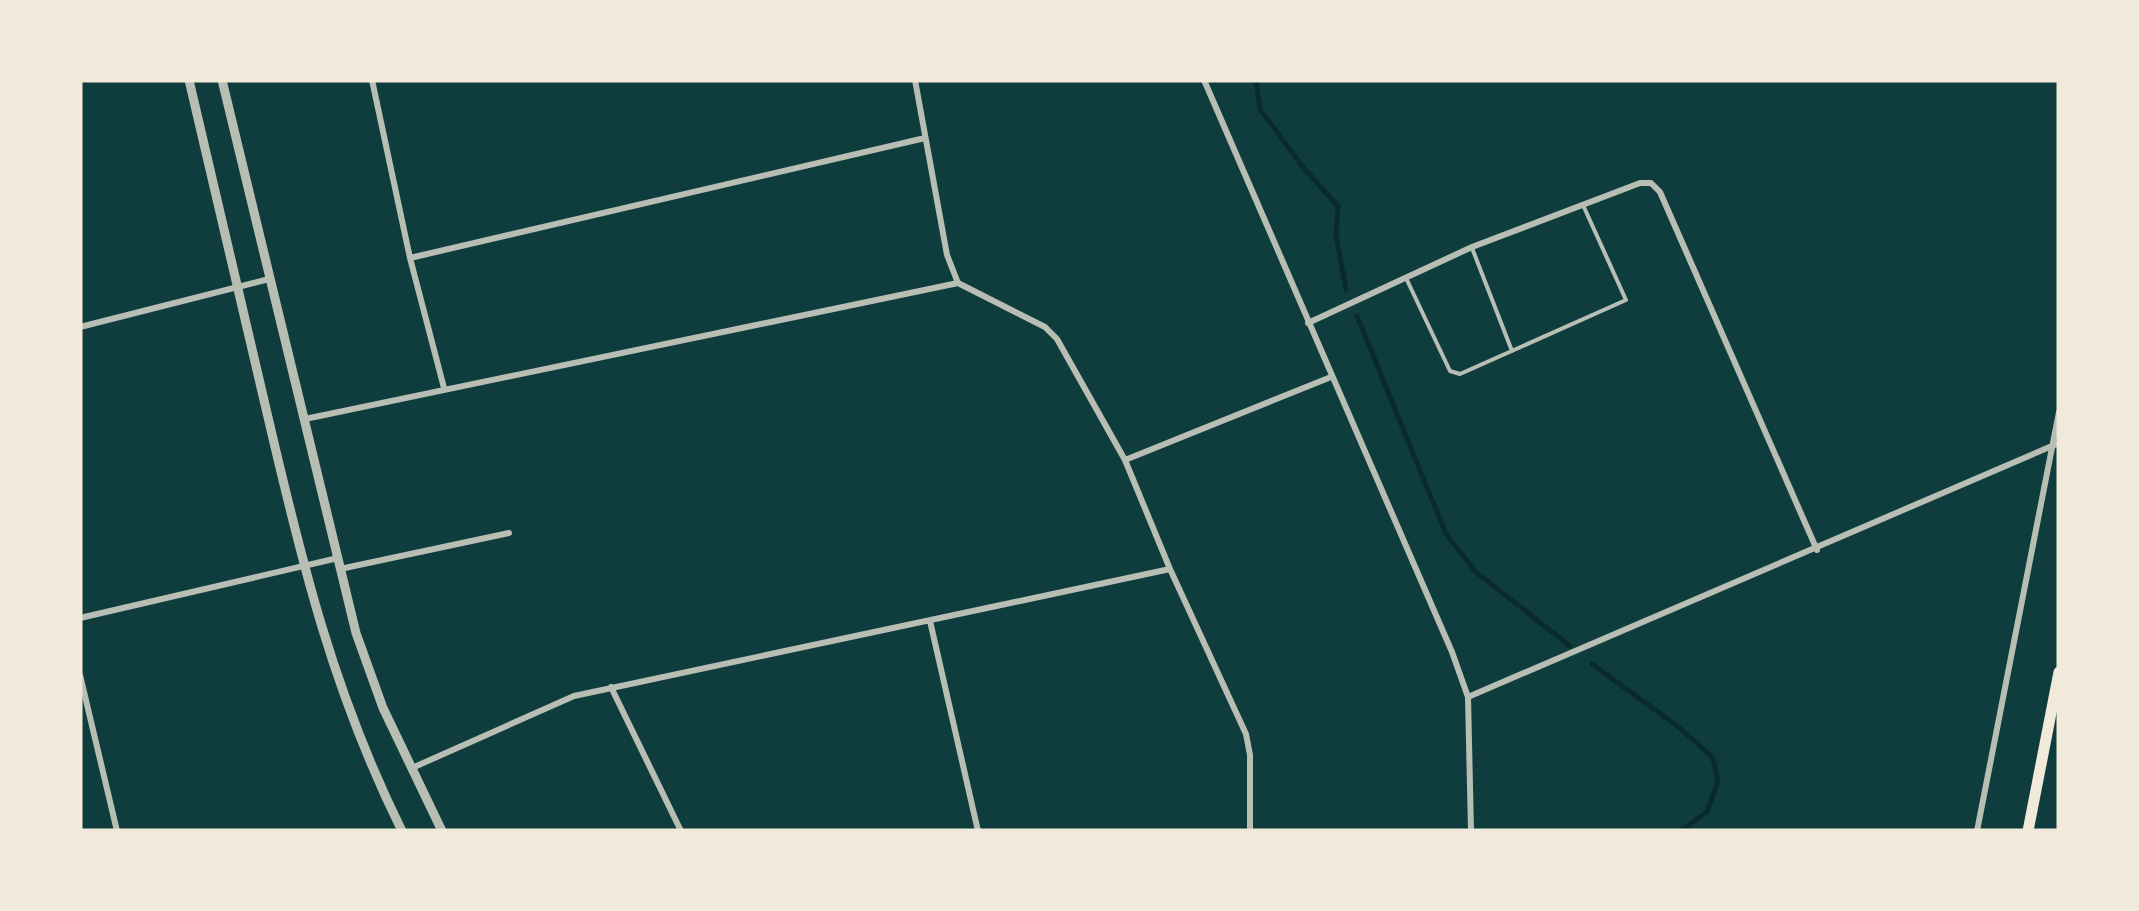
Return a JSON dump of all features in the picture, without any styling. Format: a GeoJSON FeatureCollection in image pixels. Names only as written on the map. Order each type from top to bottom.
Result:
{"type":"FeatureCollection","features":[{"type":"Feature","properties":{"kind":"highway"},"geometry":{"type":"LineString","coordinates":[[2028,831],[2059,672]]}},
{"type":"Feature","properties":{"kind":"street"},"geometry":{"type":"LineString","coordinates":[[189,80],[303,567],[342,694],[365,754],[402,831]]}},
{"type":"Feature","properties":{"kind":"street"},"geometry":{"type":"LineString","coordinates":[[222,80],[339,564],[372,682],[442,831]]}},
{"type":"Feature","properties":{"kind":"street"},"geometry":{"type":"LineString","coordinates":[[372,80],[410,258],[444,388]]}},
{"type":"Feature","properties":{"kind":"street"},"geometry":{"type":"LineString","coordinates":[[915,80],[947,255],[958,282]]}},
{"type":"Feature","properties":{"kind":"street"},"geometry":{"type":"LineString","coordinates":[[1204,80],[1468,697],[1470,831]]}},
{"type":"Feature","properties":{"kind":"street"},"geometry":{"type":"LineString","coordinates":[[410,258],[926,138]]}},
{"type":"Feature","properties":{"kind":"street"},"geometry":{"type":"LineString","coordinates":[[1308,324],[1472,247],[1640,183],[1651,183],[1660,192],[1817,550]]}},
{"type":"Feature","properties":{"kind":"street"},"geometry":{"type":"LineString","coordinates":[[80,328],[269,280]]}},
{"type":"Feature","properties":{"kind":"street"},"geometry":{"type":"LineString","coordinates":[[305,420],[958,282],[1046,327],[1058,338],[1125,460],[1246,734],[1250,755],[1250,831]]}},
{"type":"Feature","properties":{"kind":"street"},"geometry":{"type":"LineString","coordinates":[[1125,460],[1331,376]]}},
{"type":"Feature","properties":{"kind":"street"},"geometry":{"type":"LineString","coordinates":[[1977,831],[2056,445],[2059,412]]}},
{"type":"Feature","properties":{"kind":"street"},"geometry":{"type":"LineString","coordinates":[[1468,697],[2056,445]]}},
{"type":"Feature","properties":{"kind":"street"},"geometry":{"type":"LineString","coordinates":[[80,618],[303,567],[509,533]]}},
{"type":"Feature","properties":{"kind":"street"},"geometry":{"type":"LineString","coordinates":[[412,768],[574,696],[1170,569]]}},
{"type":"Feature","properties":{"kind":"street"},"geometry":{"type":"LineString","coordinates":[[930,621],[978,831]]}},
{"type":"Feature","properties":{"kind":"street"},"geometry":{"type":"LineString","coordinates":[[80,675],[117,831]]}},
{"type":"Feature","properties":{"kind":"street"},"geometry":{"type":"LineString","coordinates":[[611,687],[681,831]]}},
{"type":"Feature","properties":{"kind":"lane"},"geometry":{"type":"LineString","coordinates":[[1406,278],[1450,371],[1460,374],[1626,300],[1583,204]]}},
{"type":"Feature","properties":{"kind":"lane"},"geometry":{"type":"LineString","coordinates":[[1472,247],[1512,351]]}},
{"type":"Feature","properties":{"kind":"waterway"},"geometry":{"type":"LineString","coordinates":[[1256,80],[1260,109],[1338,206],[1336,235],[1346,290]]}},
{"type":"Feature","properties":{"kind":"waterway"},"geometry":{"type":"LineString","coordinates":[[1357,316],[1446,534],[1476,572],[1570,646]]}},
{"type":"Feature","properties":{"kind":"waterway"},"geometry":{"type":"LineString","coordinates":[[1592,664],[1680,728],[1713,758],[1718,781],[1707,812],[1680,831]]}}]}
